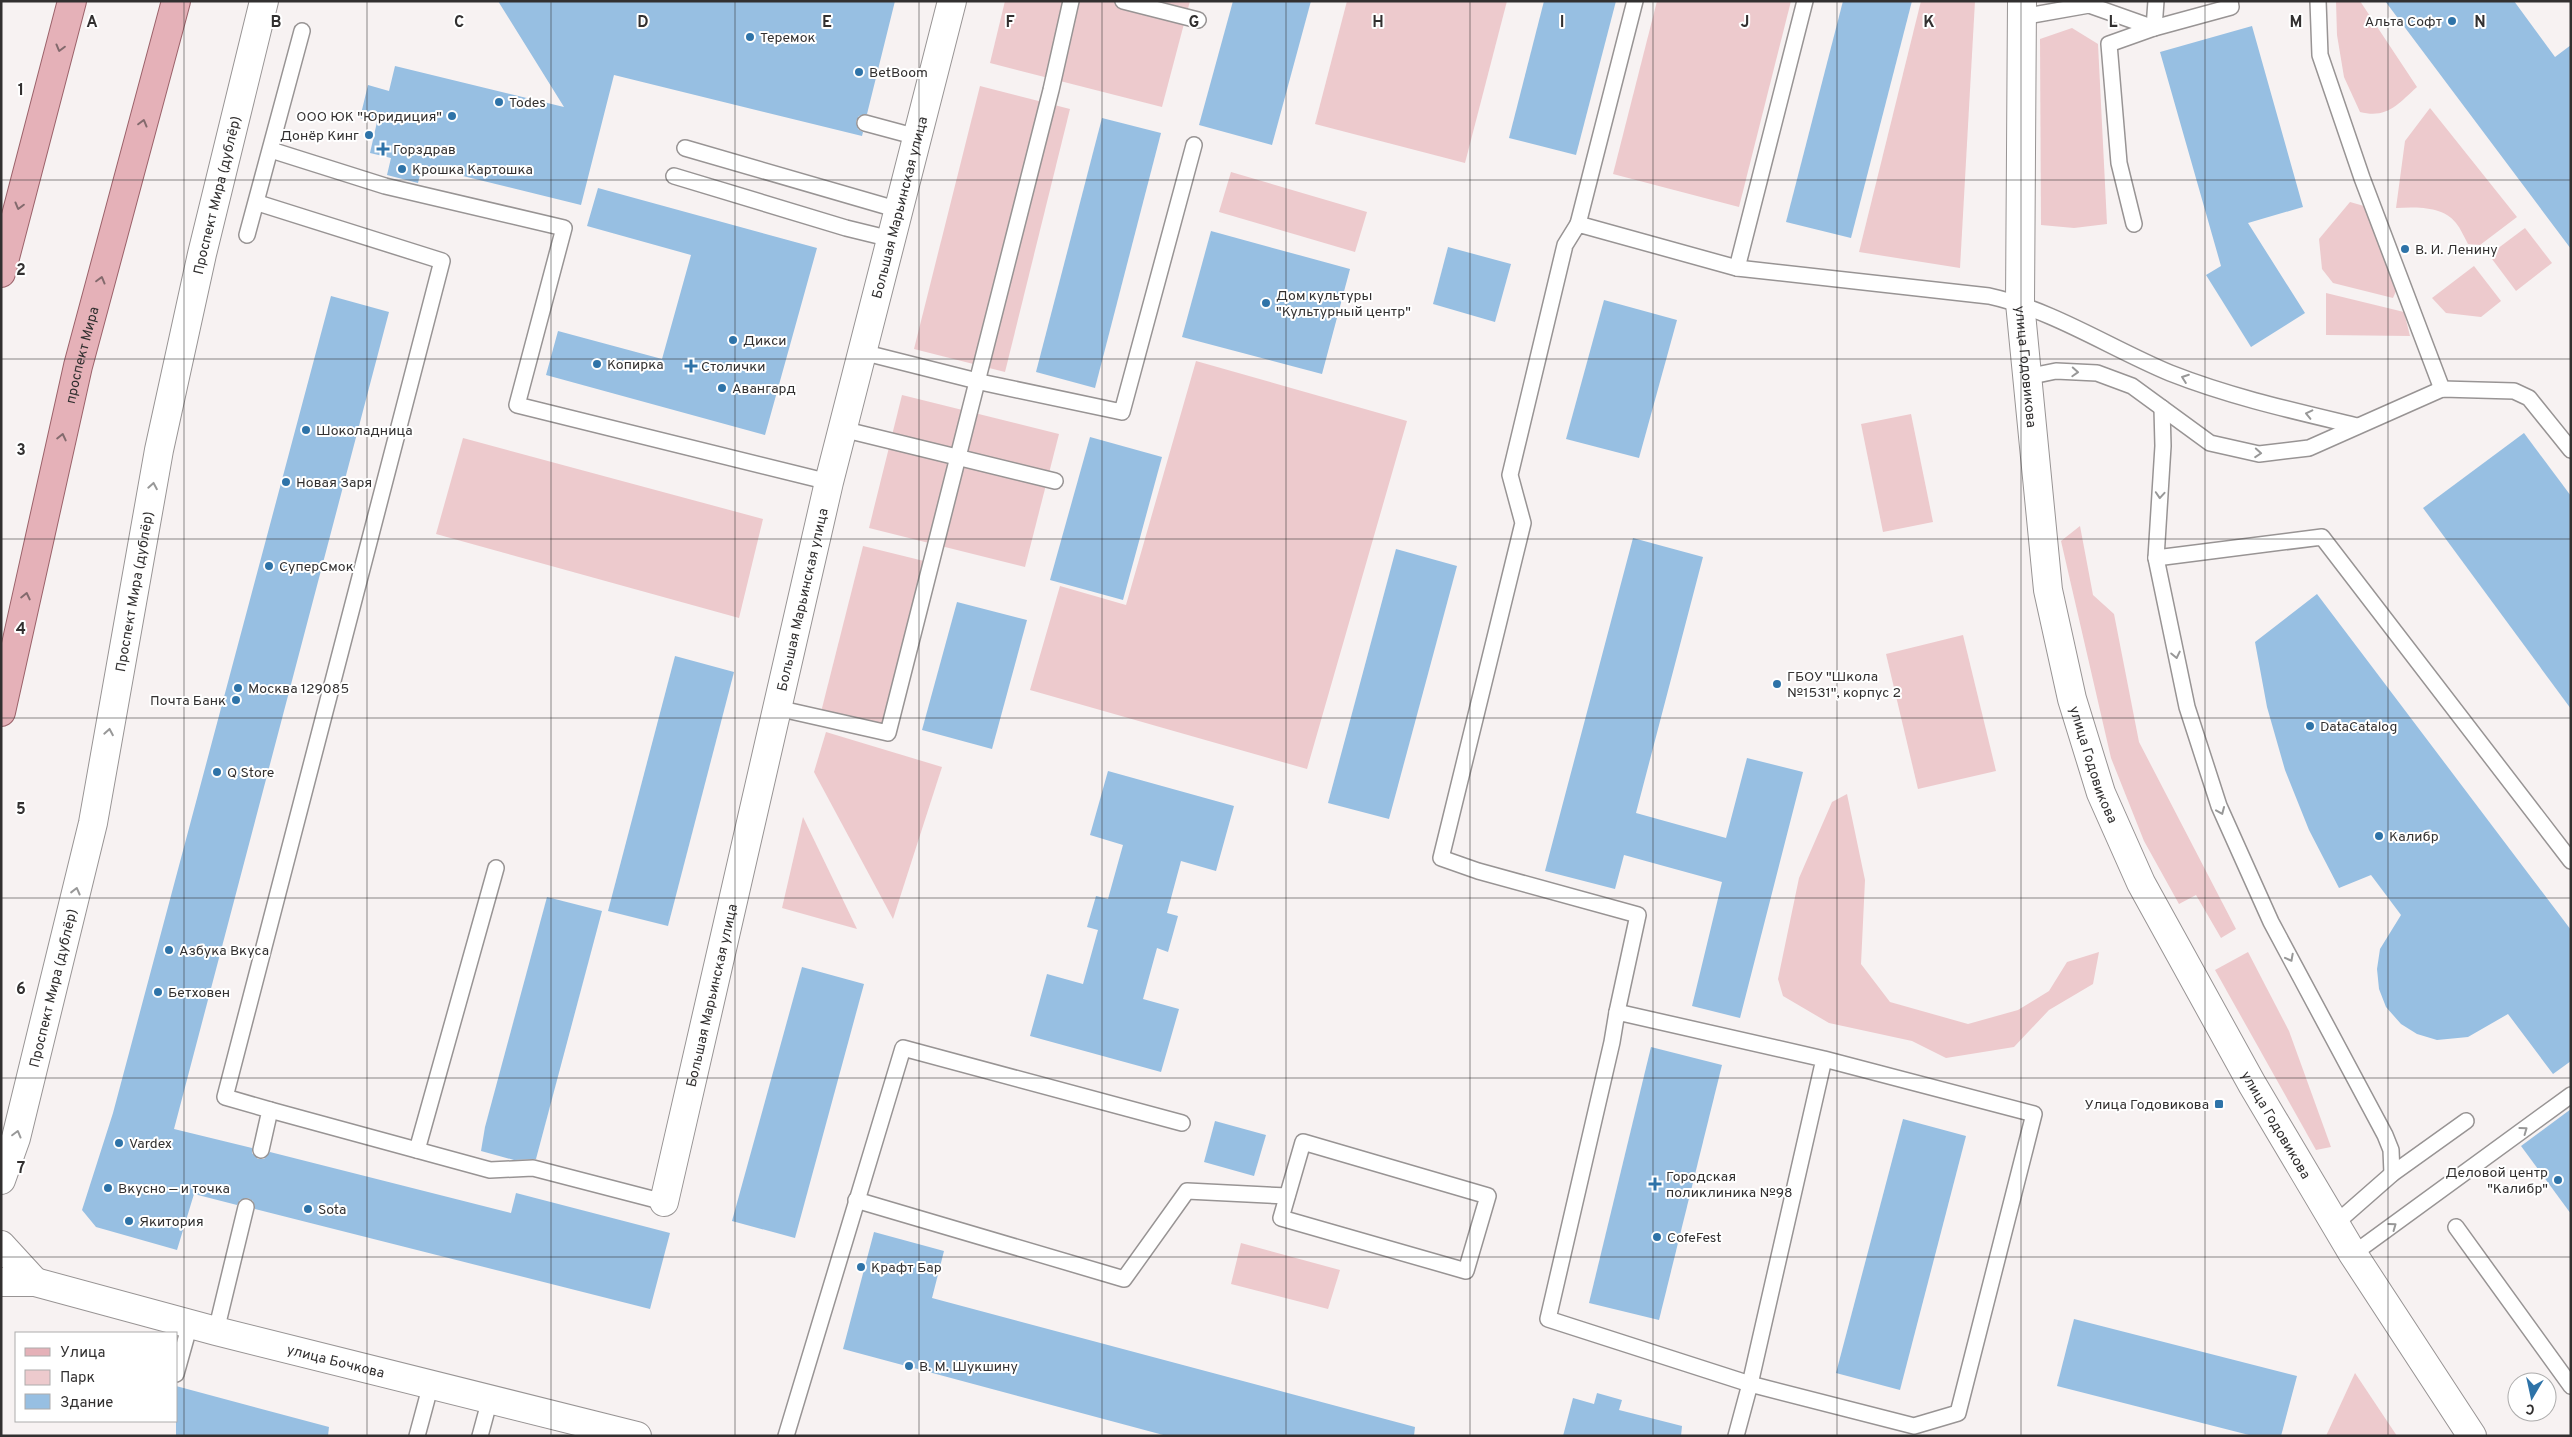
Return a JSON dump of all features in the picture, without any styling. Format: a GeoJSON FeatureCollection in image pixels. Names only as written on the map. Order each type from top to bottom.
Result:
{"type":"FeatureCollection","features":[{"type":"Feature","properties":{"kind":"main road"},"geometry":{"type":"LineString","coordinates":[[1,273],[72,1]]}},
{"type":"Feature","properties":{"kind":"main road","name":"проспект Мира"},"geometry":{"type":"LineString","coordinates":[[1,712],[78,366],[176,1]]}},
{"type":"Feature","properties":{"kind":"street","name":"Проспект Мира (дублёр)"},"geometry":{"type":"LineString","coordinates":[[1,1180],[16,1138],[93,823],[159,450],[202,254],[264,1]]}},
{"type":"Feature","properties":{"kind":"street","name":"Большая Марьинская улица"},"geometry":{"type":"LineString","coordinates":[[664,1202],[828,482],[952,1]]}},
{"type":"Feature","properties":{"kind":"street","name":"улица Годовикова"},"geometry":{"type":"LineString","coordinates":[[2022,9],[2020,303],[2048,590],[2072,699],[2101,794],[2141,883],[2178,952],[2335,1224],[2472,1436]]}},
{"type":"Feature","properties":{"kind":"street"},"geometry":{"type":"LineString","coordinates":[[1,1245],[35,1282]]}},
{"type":"Feature","properties":{"kind":"street","name":"улица Бочкова"},"geometry":{"type":"LineString","coordinates":[[1,1282],[35,1282],[203,1327],[637,1436]]}},
{"type":"Feature","properties":{"kind":"lane"},"geometry":{"type":"LineString","coordinates":[[777,708],[888,733],[1060,56],[1071,1]]}},
{"type":"Feature","properties":{"kind":"lane"},"geometry":{"type":"LineString","coordinates":[[1123,1],[1198,20]]}},
{"type":"Feature","properties":{"kind":"lane"},"geometry":{"type":"LineString","coordinates":[[1617,1012],[1824,1059],[2034,1114],[1958,1413],[1914,1426],[1750,1384],[1548,1319],[1612,1042],[1617,1012],[1638,916],[1478,871],[1441,858],[1523,523],[1510,475],[1565,245],[1578,224],[1635,1]]}},
{"type":"Feature","properties":{"kind":"lane"},"geometry":{"type":"LineString","coordinates":[[1737,268],[1805,1]]}},
{"type":"Feature","properties":{"kind":"lane"},"geometry":{"type":"LineString","coordinates":[[2154,28],[2156,1]]}},
{"type":"Feature","properties":{"kind":"lane"},"geometry":{"type":"LineString","coordinates":[[2134,224],[2119,163],[2109,44],[2154,28],[2231,7],[2230,1]]}},
{"type":"Feature","properties":{"kind":"lane"},"geometry":{"type":"LineString","coordinates":[[2318,1],[2320,55],[2362,178],[2442,389]]}},
{"type":"Feature","properties":{"kind":"lane"},"geometry":{"type":"LineString","coordinates":[[2022,9],[2089,5],[2154,28]]}},
{"type":"Feature","properties":{"kind":"lane"},"geometry":{"type":"LineString","coordinates":[[247,235],[258,203],[302,31]]}},
{"type":"Feature","properties":{"kind":"lane"},"geometry":{"type":"LineString","coordinates":[[865,123],[917,136]]}},
{"type":"Feature","properties":{"kind":"lane"},"geometry":{"type":"LineString","coordinates":[[862,352],[978,381],[1122,412],[1194,145]]}},
{"type":"Feature","properties":{"kind":"lane"},"geometry":{"type":"LineString","coordinates":[[685,148],[898,210]]}},
{"type":"Feature","properties":{"kind":"lane"},"geometry":{"type":"LineString","coordinates":[[272,150],[385,186],[564,228],[517,404],[828,482]]}},
{"type":"Feature","properties":{"kind":"lane"},"geometry":{"type":"LineString","coordinates":[[674,176],[846,228],[891,239]]}},
{"type":"Feature","properties":{"kind":"lane"},"geometry":{"type":"LineString","coordinates":[[258,203],[442,261],[225,1097],[490,1170],[533,1168],[664,1202]]}},
{"type":"Feature","properties":{"kind":"lane"},"geometry":{"type":"LineString","coordinates":[[1578,224],[1737,268],[1989,296],[2020,303],[2180,376],[2231,395],[2357,426]]}},
{"type":"Feature","properties":{"kind":"lane"},"geometry":{"type":"LineString","coordinates":[[2027,377],[2056,371],[2097,373],[2132,386],[2210,443],[2259,454],[2309,448],[2442,389],[2514,390],[2529,398],[2571,450]]}},
{"type":"Feature","properties":{"kind":"lane"},"geometry":{"type":"LineString","coordinates":[[2162,408],[2163,446],[2156,558],[2188,708],[2219,806],[2270,922],[2385,1135],[2391,1150],[2392,1174]]}},
{"type":"Feature","properties":{"kind":"lane"},"geometry":{"type":"LineString","coordinates":[[842,429],[959,456],[1055,481]]}},
{"type":"Feature","properties":{"kind":"lane"},"geometry":{"type":"LineString","coordinates":[[2156,558],[2322,537],[2571,861]]}},
{"type":"Feature","properties":{"kind":"lane"},"geometry":{"type":"LineString","coordinates":[[416,1150],[496,868]]}},
{"type":"Feature","properties":{"kind":"lane"},"geometry":{"type":"LineString","coordinates":[[786,1436],[903,1048],[1182,1123]]}},
{"type":"Feature","properties":{"kind":"lane"},"geometry":{"type":"LineString","coordinates":[[1736,1436],[1750,1384],[1824,1059]]}},
{"type":"Feature","properties":{"kind":"lane"},"geometry":{"type":"LineString","coordinates":[[2353,1254],[2571,1095]]}},
{"type":"Feature","properties":{"kind":"lane"},"geometry":{"type":"LineString","coordinates":[[261,1150],[270,1110]]}},
{"type":"Feature","properties":{"kind":"lane"},"geometry":{"type":"LineString","coordinates":[[2335,1224],[2392,1174],[2466,1121]]}},
{"type":"Feature","properties":{"kind":"lane"},"geometry":{"type":"LineString","coordinates":[[1303,1142],[1488,1196],[1466,1271],[1281,1218],[1287,1196],[1303,1142]]}},
{"type":"Feature","properties":{"kind":"lane"},"geometry":{"type":"LineString","coordinates":[[856,1200],[1124,1278],[1186,1191],[1287,1196]]}},
{"type":"Feature","properties":{"kind":"lane"},"geometry":{"type":"LineString","coordinates":[[178,1371],[203,1327],[246,1207]]}},
{"type":"Feature","properties":{"kind":"lane"},"geometry":{"type":"LineString","coordinates":[[2456,1227],[2571,1386]]}},
{"type":"Feature","properties":{"kind":"lane"},"geometry":{"type":"LineString","coordinates":[[417,1436],[431,1384]]}},
{"type":"Feature","properties":{"kind":"lane"},"geometry":{"type":"LineString","coordinates":[[480,1436],[490,1399]]}},
{"type":"Feature","properties":{"kind":"green space"},"geometry":{"type":"Polygon","coordinates":[[[1005,1],[1190,1],[1162,107],[990,63],[1005,1]]]}},
{"type":"Feature","properties":{"kind":"green space"},"geometry":{"type":"Polygon","coordinates":[[[1347,1],[1507,1],[1465,163],[1315,124],[1347,1]]]}},
{"type":"Feature","properties":{"kind":"green space"},"geometry":{"type":"Polygon","coordinates":[[[1657,1],[1791,1],[1739,207],[1613,174],[1657,1]]]}},
{"type":"Feature","properties":{"kind":"green space"},"geometry":{"type":"Polygon","coordinates":[[[1921,1],[1975,1],[1960,268],[1859,252],[1921,1]]]}},
{"type":"Feature","properties":{"kind":"green space"},"geometry":{"type":"Polygon","coordinates":[[[2336,1],[2360,1],[2417,87],[2392,109],[2369,114],[2360,112],[2344,77],[2337,35],[2336,1]]]}},
{"type":"Feature","properties":{"kind":"green space"},"geometry":{"type":"Polygon","coordinates":[[[2072,28],[2098,44],[2107,224],[2074,228],[2041,225],[2040,39],[2072,28]]]}},
{"type":"Feature","properties":{"kind":"green space"},"geometry":{"type":"Polygon","coordinates":[[[980,86],[1070,109],[1005,372],[914,349],[980,86]]]}},
{"type":"Feature","properties":{"kind":"green space"},"geometry":{"type":"Polygon","coordinates":[[[2430,108],[2517,217],[2480,245],[2468,244],[2456,223],[2444,213],[2428,209],[2396,208],[2405,141],[2430,108]]]}},
{"type":"Feature","properties":{"kind":"green space"},"geometry":{"type":"Polygon","coordinates":[[[1231,172],[1367,212],[1355,252],[1219,212],[1231,172]]]}},
{"type":"Feature","properties":{"kind":"green space"},"geometry":{"type":"Polygon","coordinates":[[[2350,202],[2364,206],[2396,291],[2393,298],[2333,283],[2322,269],[2319,239],[2350,202]]]}},
{"type":"Feature","properties":{"kind":"green space"},"geometry":{"type":"Polygon","coordinates":[[[2525,228],[2552,263],[2516,291],[2489,255],[2525,228]]]}},
{"type":"Feature","properties":{"kind":"green space"},"geometry":{"type":"Polygon","coordinates":[[[2474,266],[2501,301],[2481,317],[2446,313],[2432,298],[2474,266]]]}},
{"type":"Feature","properties":{"kind":"green space"},"geometry":{"type":"Polygon","coordinates":[[[2326,293],[2404,312],[2410,336],[2326,335],[2326,293]]]}},
{"type":"Feature","properties":{"kind":"green space"},"geometry":{"type":"Polygon","coordinates":[[[1196,361],[1407,421],[1307,769],[1030,690],[1060,586],[1126,605],[1196,361]]]}},
{"type":"Feature","properties":{"kind":"green space"},"geometry":{"type":"Polygon","coordinates":[[[902,395],[1059,434],[1025,567],[869,528],[902,395]]]}},
{"type":"Feature","properties":{"kind":"green space"},"geometry":{"type":"Polygon","coordinates":[[[1911,414],[1933,522],[1883,532],[1861,424],[1911,414]]]}},
{"type":"Feature","properties":{"kind":"green space"},"geometry":{"type":"Polygon","coordinates":[[[463,438],[763,519],[739,618],[436,534],[463,438]]]}},
{"type":"Feature","properties":{"kind":"green space"},"geometry":{"type":"Polygon","coordinates":[[[2080,526],[2093,595],[2114,614],[2139,742],[2236,929],[2221,938],[2196,895],[2179,904],[2144,841],[2111,758],[2061,541],[2080,526]]]}},
{"type":"Feature","properties":{"kind":"green space"},"geometry":{"type":"Polygon","coordinates":[[[863,546],[928,562],[885,732],[820,716],[863,546]]]}},
{"type":"Feature","properties":{"kind":"green space"},"geometry":{"type":"Polygon","coordinates":[[[1963,635],[1996,771],[1918,789],[1886,654],[1963,635]]]}},
{"type":"Feature","properties":{"kind":"green space"},"geometry":{"type":"Polygon","coordinates":[[[826,732],[942,767],[893,919],[814,772],[826,732]]]}},
{"type":"Feature","properties":{"kind":"green space"},"geometry":{"type":"Polygon","coordinates":[[[1847,794],[1865,880],[1861,964],[1890,1002],[1968,1024],[2018,1010],[2049,991],[2067,962],[2099,952],[2093,984],[2049,1010],[2014,1047],[1946,1058],[1912,1041],[1829,1023],[1783,996],[1778,979],[1799,878],[1832,802],[1847,794]]]}},
{"type":"Feature","properties":{"kind":"green space"},"geometry":{"type":"Polygon","coordinates":[[[803,817],[857,929],[782,908],[803,817]]]}},
{"type":"Feature","properties":{"kind":"green space"},"geometry":{"type":"Polygon","coordinates":[[[2248,952],[2289,1031],[2331,1147],[2316,1150],[2215,970],[2248,952]]]}},
{"type":"Feature","properties":{"kind":"green space"},"geometry":{"type":"Polygon","coordinates":[[[1241,1243],[1340,1270],[1328,1309],[1231,1284],[1241,1243]]]}},
{"type":"Feature","properties":{"kind":"green space"},"geometry":{"type":"Polygon","coordinates":[[[2355,1373],[2397,1436],[2326,1436],[2355,1373]]]}},
{"type":"Feature","properties":{"kind":"building"},"geometry":{"type":"Polygon","coordinates":[[[498,1],[895,1],[867,114],[859,116],[856,121],[858,129],[863,132],[862,136],[614,75],[581,205],[422,166],[418,183],[387,175],[391,158],[370,153],[377,122],[360,118],[368,85],[389,91],[395,66],[564,107],[498,1]]]}},
{"type":"Feature","properties":{"kind":"building"},"geometry":{"type":"Polygon","coordinates":[[[1233,1],[1311,1],[1272,145],[1199,125],[1233,1]]]}},
{"type":"Feature","properties":{"kind":"building"},"geometry":{"type":"Polygon","coordinates":[[[1544,1],[1616,1],[1576,155],[1509,138],[1544,1]]]}},
{"type":"Feature","properties":{"kind":"building"},"geometry":{"type":"Polygon","coordinates":[[[1843,1],[1912,1],[1851,238],[1786,222],[1843,1]]]}},
{"type":"Feature","properties":{"kind":"building"},"geometry":{"type":"Polygon","coordinates":[[[2385,1],[2514,1],[2555,57],[2571,45],[2571,249],[2385,1]]]}},
{"type":"Feature","properties":{"kind":"building"},"geometry":{"type":"Polygon","coordinates":[[[2252,26],[2303,207],[2248,223],[2305,313],[2251,347],[2206,275],[2221,266],[2160,52],[2252,26]]]}},
{"type":"Feature","properties":{"kind":"building"},"geometry":{"type":"Polygon","coordinates":[[[1102,118],[1161,133],[1095,388],[1036,372],[1102,118]]]}},
{"type":"Feature","properties":{"kind":"building"},"geometry":{"type":"Polygon","coordinates":[[[598,188],[817,248],[765,435],[546,375],[558,331],[662,359],[691,255],[587,226],[598,188]]]}},
{"type":"Feature","properties":{"kind":"building","name":"Дом культуры \"Культурный центр\""},"geometry":{"type":"Polygon","coordinates":[[[1211,231],[1350,269],[1322,374],[1182,337],[1211,231]]]}},
{"type":"Feature","properties":{"kind":"building"},"geometry":{"type":"Polygon","coordinates":[[[1448,247],[1511,264],[1495,322],[1433,304],[1448,247]]]}},
{"type":"Feature","properties":{"kind":"building"},"geometry":{"type":"Polygon","coordinates":[[[331,296],[389,312],[174,1129],[252,1148],[252,1153],[258,1159],[264,1159],[270,1152],[511,1213],[516,1193],[670,1233],[650,1309],[255,1209],[253,1201],[248,1198],[240,1200],[237,1205],[194,1194],[177,1250],[96,1227],[82,1210],[113,1113],[331,296]]]}},
{"type":"Feature","properties":{"kind":"building"},"geometry":{"type":"Polygon","coordinates":[[[1604,300],[1677,320],[1639,458],[1566,439],[1604,300]]]}},
{"type":"Feature","properties":{"kind":"building"},"geometry":{"type":"Polygon","coordinates":[[[2524,433],[2571,496],[2571,709],[2423,508],[2524,433]]]}},
{"type":"Feature","properties":{"kind":"building"},"geometry":{"type":"Polygon","coordinates":[[[1090,437],[1162,457],[1123,600],[1050,580],[1090,437]]]}},
{"type":"Feature","properties":{"kind":"building"},"geometry":{"type":"Polygon","coordinates":[[[1633,538],[1703,557],[1636,813],[1726,838],[1747,758],[1803,772],[1740,1018],[1692,1006],[1722,882],[1624,855],[1615,889],[1545,871],[1633,538]]]}},
{"type":"Feature","properties":{"kind":"building"},"geometry":{"type":"Polygon","coordinates":[[[1396,549],[1457,566],[1389,819],[1328,803],[1396,549]]]}},
{"type":"Feature","properties":{"kind":"building"},"geometry":{"type":"Polygon","coordinates":[[[2317,594],[2571,930],[2571,1061],[2553,1074],[2508,1014],[2468,1037],[2437,1040],[2417,1034],[2401,1024],[2386,1007],[2379,989],[2377,969],[2380,949],[2401,915],[2371,875],[2339,888],[2309,830],[2285,770],[2267,707],[2255,642],[2317,594]]]}},
{"type":"Feature","properties":{"kind":"building"},"geometry":{"type":"Polygon","coordinates":[[[957,602],[1027,620],[992,749],[922,730],[957,602]]]}},
{"type":"Feature","properties":{"kind":"building"},"geometry":{"type":"Polygon","coordinates":[[[675,656],[734,672],[668,926],[608,911],[675,656]]]}},
{"type":"Feature","properties":{"kind":"building"},"geometry":{"type":"Polygon","coordinates":[[[1108,771],[1234,806],[1216,871],[1181,861],[1167,913],[1178,916],[1168,952],[1157,948],[1143,999],[1179,1009],[1161,1072],[1030,1036],[1047,974],[1083,984],[1098,930],[1087,927],[1096,896],[1108,899],[1123,845],[1090,835],[1108,771]]]}},
{"type":"Feature","properties":{"kind":"building"},"geometry":{"type":"Polygon","coordinates":[[[547,897],[602,911],[536,1159],[514,1160],[481,1151],[485,1127],[547,897]]]}},
{"type":"Feature","properties":{"kind":"building"},"geometry":{"type":"Polygon","coordinates":[[[802,967],[864,984],[795,1238],[732,1221],[802,967]]]}},
{"type":"Feature","properties":{"kind":"building","name":"Городская поликлиника №98"},"geometry":{"type":"Polygon","coordinates":[[[1651,1047],[1722,1065],[1659,1320],[1589,1303],[1651,1047]]]}},
{"type":"Feature","properties":{"kind":"building","name":"Деловой центр \"Калибр\""},"geometry":{"type":"Polygon","coordinates":[[[2571,1109],[2571,1214],[2521,1146],[2571,1109]]]}},
{"type":"Feature","properties":{"kind":"building"},"geometry":{"type":"Polygon","coordinates":[[[1903,1119],[1966,1136],[1900,1390],[1836,1373],[1903,1119]]]}},
{"type":"Feature","properties":{"kind":"building"},"geometry":{"type":"Polygon","coordinates":[[[1215,1121],[1266,1135],[1254,1176],[1204,1162],[1215,1121]]]}},
{"type":"Feature","properties":{"kind":"building"},"geometry":{"type":"Polygon","coordinates":[[[874,1232],[944,1251],[932,1298],[1415,1427],[1414,1436],[1167,1436],[843,1349],[874,1232]]]}},
{"type":"Feature","properties":{"kind":"building"},"geometry":{"type":"Polygon","coordinates":[[[2074,1319],[2297,1376],[2281,1436],[2253,1436],[2057,1386],[2074,1319]]]}},
{"type":"Feature","properties":{"kind":"building"},"geometry":{"type":"Polygon","coordinates":[[[178,1387],[329,1427],[328,1436],[176,1436],[178,1387]]]}},
{"type":"Feature","properties":{"kind":"building"},"geometry":{"type":"Polygon","coordinates":[[[1597,1393],[1622,1400],[1619,1410],[1682,1426],[1681,1436],[1563,1436],[1573,1398],[1594,1404],[1597,1393]]]}},
{"type":"Feature","properties":{"kind":"place","name":"Альта Софт"},"geometry":{"type":"Point","coordinates":[2452,21]}},
{"type":"Feature","properties":{"kind":"place","name":"Теремок"},"geometry":{"type":"Point","coordinates":[750,37]}},
{"type":"Feature","properties":{"kind":"place","name":"BetBoom"},"geometry":{"type":"Point","coordinates":[859,72]}},
{"type":"Feature","properties":{"kind":"place","name":"Todes"},"geometry":{"type":"Point","coordinates":[499,102]}},
{"type":"Feature","properties":{"kind":"place","name":"ООО ЮК \"Юридиция\""},"geometry":{"type":"Point","coordinates":[452,116]}},
{"type":"Feature","properties":{"kind":"place","name":"Донёр Кинг"},"geometry":{"type":"Point","coordinates":[369,135]}},
{"type":"Feature","properties":{"kind":"place","name":"Горздрав"},"geometry":{"type":"Point","coordinates":[383,149]}},
{"type":"Feature","properties":{"kind":"place","name":"Крошка Картошка"},"geometry":{"type":"Point","coordinates":[402,169]}},
{"type":"Feature","properties":{"kind":"place","name":"В. И. Ленину"},"geometry":{"type":"Point","coordinates":[2405,249]}},
{"type":"Feature","properties":{"kind":"place","name":"Дом культуры \"Культурный центр\""},"geometry":{"type":"Point","coordinates":[1266,303]}},
{"type":"Feature","properties":{"kind":"place","name":"Дикси"},"geometry":{"type":"Point","coordinates":[733,340]}},
{"type":"Feature","properties":{"kind":"place","name":"Копирка"},"geometry":{"type":"Point","coordinates":[597,364]}},
{"type":"Feature","properties":{"kind":"place","name":"Столички"},"geometry":{"type":"Point","coordinates":[691,366]}},
{"type":"Feature","properties":{"kind":"place","name":"Авангард"},"geometry":{"type":"Point","coordinates":[722,388]}},
{"type":"Feature","properties":{"kind":"place","name":"Шоколадница"},"geometry":{"type":"Point","coordinates":[306,430]}},
{"type":"Feature","properties":{"kind":"place","name":"Новая Заря"},"geometry":{"type":"Point","coordinates":[286,482]}},
{"type":"Feature","properties":{"kind":"place","name":"СуперСмок"},"geometry":{"type":"Point","coordinates":[269,566]}},
{"type":"Feature","properties":{"kind":"place","name":"ГБОУ \"Школа №1531\", корпус 2"},"geometry":{"type":"Point","coordinates":[1777,684]}},
{"type":"Feature","properties":{"kind":"place","name":"Москва 129085"},"geometry":{"type":"Point","coordinates":[238,688]}},
{"type":"Feature","properties":{"kind":"place","name":"Почта Банк"},"geometry":{"type":"Point","coordinates":[236,700]}},
{"type":"Feature","properties":{"kind":"place","name":"DataCatalog"},"geometry":{"type":"Point","coordinates":[2310,726]}},
{"type":"Feature","properties":{"kind":"place","name":"Q Store"},"geometry":{"type":"Point","coordinates":[217,772]}},
{"type":"Feature","properties":{"kind":"place","name":"Калибр"},"geometry":{"type":"Point","coordinates":[2379,836]}},
{"type":"Feature","properties":{"kind":"place","name":"Азбука Вкуса"},"geometry":{"type":"Point","coordinates":[169,950]}},
{"type":"Feature","properties":{"kind":"place","name":"Бетховен"},"geometry":{"type":"Point","coordinates":[158,992]}},
{"type":"Feature","properties":{"kind":"place","name":"Улица Годовикова"},"geometry":{"type":"Point","coordinates":[2219,1104]}},
{"type":"Feature","properties":{"kind":"place","name":"Vardex"},"geometry":{"type":"Point","coordinates":[119,1143]}},
{"type":"Feature","properties":{"kind":"place","name":"Деловой центр \"Калибр\""},"geometry":{"type":"Point","coordinates":[2558,1180]}},
{"type":"Feature","properties":{"kind":"place","name":"Городская поликлиника №98"},"geometry":{"type":"Point","coordinates":[1655,1184]}},
{"type":"Feature","properties":{"kind":"place","name":"Вкусно — и точка"},"geometry":{"type":"Point","coordinates":[108,1188]}},
{"type":"Feature","properties":{"kind":"place","name":"Sota"},"geometry":{"type":"Point","coordinates":[308,1209]}},
{"type":"Feature","properties":{"kind":"place","name":"Якитория"},"geometry":{"type":"Point","coordinates":[129,1221]}},
{"type":"Feature","properties":{"kind":"place","name":"CofeFest"},"geometry":{"type":"Point","coordinates":[1657,1237]}},
{"type":"Feature","properties":{"kind":"place","name":"Крафт Бар"},"geometry":{"type":"Point","coordinates":[861,1267]}},
{"type":"Feature","properties":{"kind":"place","name":"В. М. Шукшину"},"geometry":{"type":"Point","coordinates":[909,1366]}}]}
